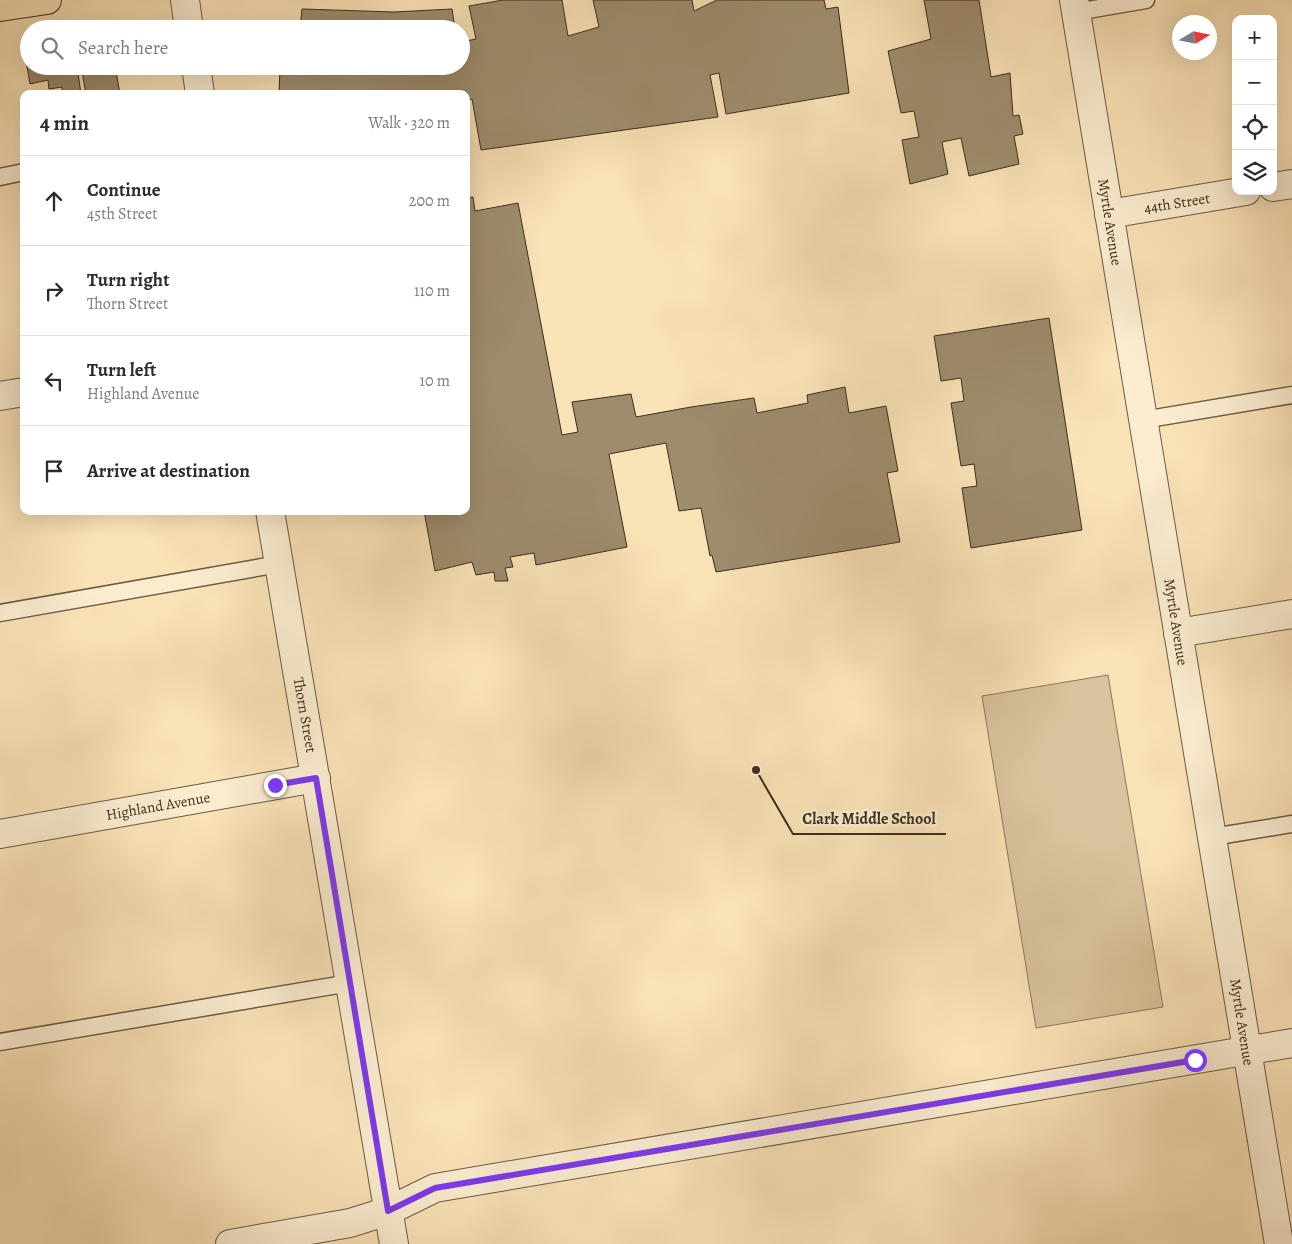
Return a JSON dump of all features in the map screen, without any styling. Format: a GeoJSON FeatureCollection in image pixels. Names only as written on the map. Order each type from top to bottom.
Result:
{"type":"FeatureCollection","features":[{"type":"Feature","properties":{"kind":"main road"},"geometry":{"type":"LineString","coordinates":[[0,7],[47,0]]}},
{"type":"Feature","properties":{"kind":"street"},"geometry":{"type":"LineString","coordinates":[[184,0],[188,20]]}},
{"type":"Feature","properties":{"kind":"street","name":"Myrtle Avenue"},"geometry":{"type":"LineString","coordinates":[[1075,6],[1279,1244]]}},
{"type":"Feature","properties":{"kind":"street"},"geometry":{"type":"LineString","coordinates":[[197,75],[199,90]]}},
{"type":"Feature","properties":{"kind":"street"},"geometry":{"type":"LineString","coordinates":[[1277,186],[1292,184]]}},
{"type":"Feature","properties":{"kind":"street","name":"44th Street"},"geometry":{"type":"LineString","coordinates":[[1109,214],[1232,193]]}},
{"type":"Feature","properties":{"kind":"street"},"geometry":{"type":"LineString","coordinates":[[0,396],[20,393]]}},
{"type":"Feature","properties":{"kind":"street","name":"Thorn Street"},"geometry":{"type":"LineString","coordinates":[[271,515],[394,1244]]}},
{"type":"Feature","properties":{"kind":"street"},"geometry":{"type":"LineString","coordinates":[[1178,633],[1292,614]]}},
{"type":"Feature","properties":{"kind":"street","name":"Highland Avenue"},"geometry":{"type":"LineString","coordinates":[[0,834],[316,778]]}},
{"type":"Feature","properties":{"kind":"street"},"geometry":{"type":"LineString","coordinates":[[230,1244],[350,1223],[388,1211],[435,1188],[1292,1043]]}},
{"type":"Feature","properties":{"kind":"lane"},"geometry":{"type":"LineString","coordinates":[[1075,6],[1146,0]]}},
{"type":"Feature","properties":{"kind":"lane"},"geometry":{"type":"LineString","coordinates":[[0,176],[20,173]]}},
{"type":"Feature","properties":{"kind":"lane"},"geometry":{"type":"LineString","coordinates":[[1143,420],[1292,395]]}},
{"type":"Feature","properties":{"kind":"lane"},"geometry":{"type":"LineString","coordinates":[[0,612],[279,564]]}},
{"type":"Feature","properties":{"kind":"lane"},"geometry":{"type":"LineString","coordinates":[[1212,837],[1292,824]]}},
{"type":"Feature","properties":{"kind":"lane"},"geometry":{"type":"LineString","coordinates":[[0,1042],[350,983]]}},
{"type":"Feature","properties":{"kind":"shaded area"},"geometry":{"type":"Polygon","coordinates":[[[1108,675],[1163,1007],[1036,1028],[982,696],[1108,675]]]}},
{"type":"Feature","properties":{"kind":"building"},"geometry":{"type":"Polygon","coordinates":[[[503,0],[562,0],[568,36],[599,27],[593,0],[692,0],[694,11],[717,0],[824,0],[826,9],[838,7],[849,93],[726,114],[719,73],[710,75],[718,117],[481,150],[472,99],[470,100],[470,90],[279,90],[280,75],[470,75],[470,40],[476,39],[469,6],[503,0]]]}},
{"type":"Feature","properties":{"kind":"building"},"geometry":{"type":"Polygon","coordinates":[[[924,0],[979,0],[991,77],[1010,73],[1013,116],[1019,115],[1023,134],[1014,136],[1019,164],[969,176],[961,138],[942,142],[948,174],[910,184],[902,140],[919,137],[914,111],[901,113],[888,51],[931,39],[924,0]]]}},
{"type":"Feature","properties":{"kind":"building"},"geometry":{"type":"Polygon","coordinates":[[[302,9],[394,12],[452,9],[454,20],[301,20],[302,9]]]}},
{"type":"Feature","properties":{"kind":"building"},"geometry":{"type":"Polygon","coordinates":[[[28,75],[78,75],[80,90],[62,90],[62,87],[49,89],[48,80],[30,84],[28,75]]]}},
{"type":"Feature","properties":{"kind":"building"},"geometry":{"type":"Polygon","coordinates":[[[83,75],[117,75],[119,90],[85,90],[83,75]]]}},
{"type":"Feature","properties":{"kind":"building"},"geometry":{"type":"Polygon","coordinates":[[[470,197],[473,197],[475,211],[518,203],[562,435],[578,432],[572,402],[631,394],[636,417],[754,398],[757,413],[808,403],[807,395],[845,387],[849,413],[886,406],[898,471],[887,473],[900,542],[716,572],[712,555],[710,556],[701,508],[679,511],[666,443],[609,454],[627,547],[536,565],[534,553],[510,557],[513,567],[505,568],[508,581],[495,581],[494,572],[476,575],[472,562],[435,571],[425,515],[470,515],[470,197]]]}},
{"type":"Feature","properties":{"kind":"building"},"geometry":{"type":"Polygon","coordinates":[[[1049,318],[1082,530],[971,548],[962,488],[977,486],[974,464],[961,466],[951,403],[964,401],[961,378],[941,381],[934,336],[1049,318]]]}},
{"type":"Feature","properties":{"kind":"place","name":"Clark Middle School"},"geometry":{"type":"Point","coordinates":[756,770]}},
{"type":"Feature","properties":{"kind":"route"},"geometry":{"type":"LineString","coordinates":[[275,785],[316,778],[388,1211],[435,1188],[1195,1060]]}}]}
